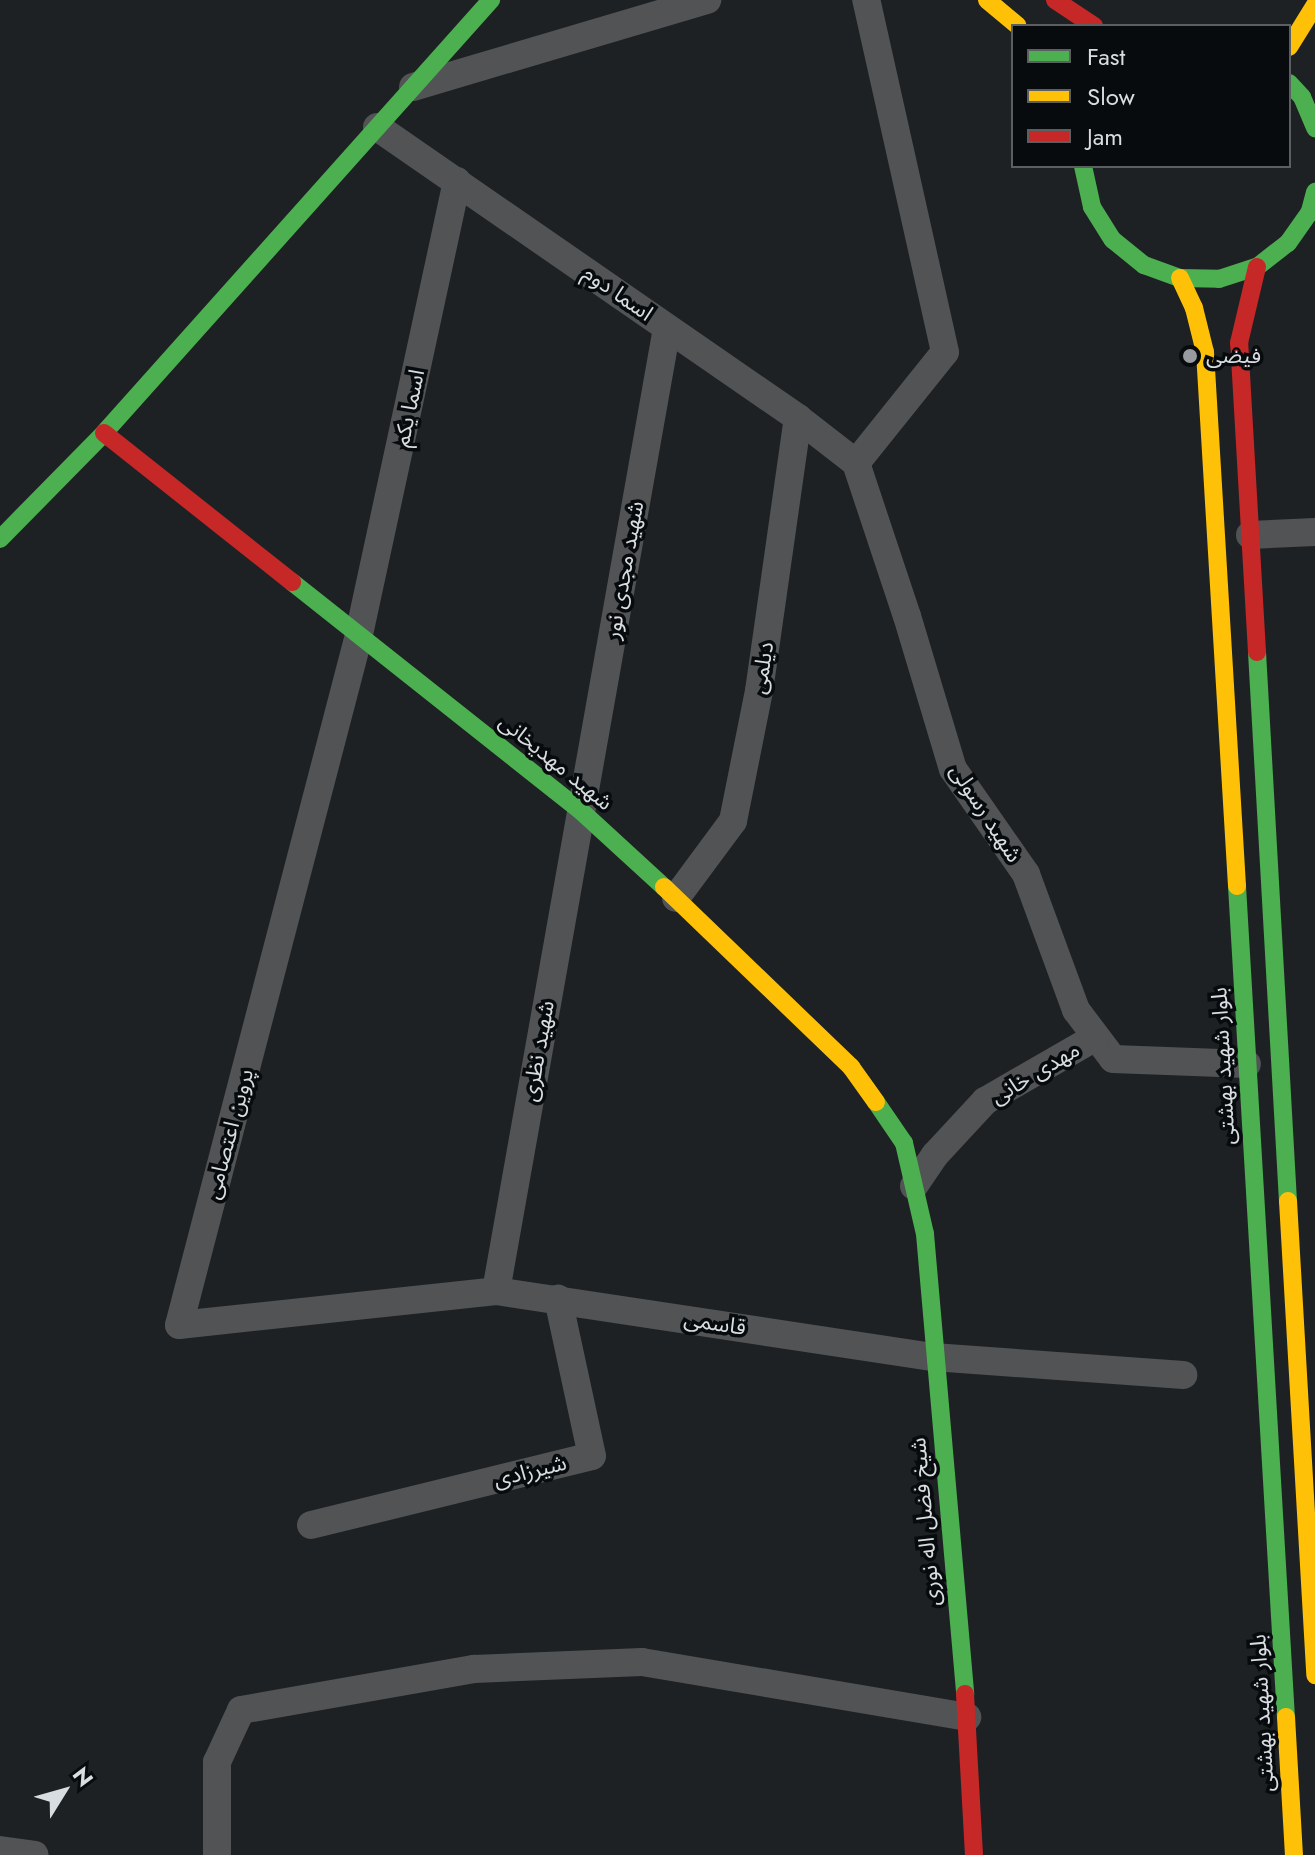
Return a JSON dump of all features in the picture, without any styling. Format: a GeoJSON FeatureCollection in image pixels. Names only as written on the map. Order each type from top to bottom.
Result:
{"type":"FeatureCollection","features":[{"type":"Feature","properties":{"kind":"main road"},"geometry":{"type":"LineString","coordinates":[[0,539],[104,433],[491,0]]}},
{"type":"Feature","properties":{"kind":"main road"},"geometry":{"type":"LineString","coordinates":[[987,0],[1016,24]]}},
{"type":"Feature","properties":{"kind":"main road"},"geometry":{"type":"LineString","coordinates":[[1055,0],[1091,24]]}},
{"type":"Feature","properties":{"kind":"main road"},"geometry":{"type":"LineString","coordinates":[[1291,44],[1315,5]]}},
{"type":"Feature","properties":{"kind":"main road"},"geometry":{"type":"LineString","coordinates":[[1291,85],[1302,97],[1315,128]]}},
{"type":"Feature","properties":{"kind":"main road"},"geometry":{"type":"LineString","coordinates":[[1083,168],[1092,207],[1113,240],[1144,265],[1180,278],[1219,279],[1257,267],[1288,243],[1310,211],[1315,192]]}},
{"type":"Feature","properties":{"kind":"main road"},"geometry":{"type":"LineString","coordinates":[[1257,267],[1239,343],[1250,535],[1302,1219],[1315,1675]]}},
{"type":"Feature","properties":{"kind":"main road","name":"بلوار شهید بهشتی"},"geometry":{"type":"LineString","coordinates":[[1180,278],[1194,308],[1205,352],[1294,1855]]}},
{"type":"Feature","properties":{"kind":"main road","name":"شهید مهدیخانی"},"geometry":{"type":"LineString","coordinates":[[104,433],[581,811],[676,898],[851,1067],[904,1143],[914,1186]]}},
{"type":"Feature","properties":{"kind":"main road","name":"شیخ فضل اله نوری"},"geometry":{"type":"LineString","coordinates":[[914,1186],[925,1234],[933,1357],[967,1717],[974,1855]]}},
{"type":"Feature","properties":{"kind":"street"},"geometry":{"type":"LineString","coordinates":[[413,87],[707,0]]}},
{"type":"Feature","properties":{"kind":"street"},"geometry":{"type":"LineString","coordinates":[[856,463],[945,352],[866,0]]}},
{"type":"Feature","properties":{"kind":"street","name":"اسما دوم"},"geometry":{"type":"LineString","coordinates":[[377,127],[798,418],[856,463]]}},
{"type":"Feature","properties":{"kind":"street","name":"اسما یکم"},"geometry":{"type":"LineString","coordinates":[[359,635],[457,181]]}},
{"type":"Feature","properties":{"kind":"street","name":"شهید مجدی نور"},"geometry":{"type":"LineString","coordinates":[[581,811],[667,328]]}},
{"type":"Feature","properties":{"kind":"street","name":"دیلمی"},"geometry":{"type":"LineString","coordinates":[[676,898],[733,821],[759,691],[798,418]]}},
{"type":"Feature","properties":{"kind":"street","name":"شهید رسولی"},"geometry":{"type":"LineString","coordinates":[[856,463],[953,769],[1026,874],[1076,1010],[1104,1048]]}},
{"type":"Feature","properties":{"kind":"street"},"geometry":{"type":"LineString","coordinates":[[1250,535],[1315,532]]}},
{"type":"Feature","properties":{"kind":"street","name":"پروین اعتصامی"},"geometry":{"type":"LineString","coordinates":[[359,635],[179,1325],[496,1291]]}},
{"type":"Feature","properties":{"kind":"street","name":"شهید نظری"},"geometry":{"type":"LineString","coordinates":[[496,1291],[581,811]]}},
{"type":"Feature","properties":{"kind":"street"},"geometry":{"type":"LineString","coordinates":[[1104,1048],[1247,1064]]}},
{"type":"Feature","properties":{"kind":"street","name":"مهدی خانی"},"geometry":{"type":"LineString","coordinates":[[914,1186],[935,1155],[985,1101],[1104,1048]]}},
{"type":"Feature","properties":{"kind":"street","name":"قاسمی"},"geometry":{"type":"LineString","coordinates":[[496,1291],[933,1357],[1183,1375]]}},
{"type":"Feature","properties":{"kind":"street","name":"شیرزادی"},"geometry":{"type":"LineString","coordinates":[[311,1525],[592,1456],[558,1299]]}},
{"type":"Feature","properties":{"kind":"street"},"geometry":{"type":"LineString","coordinates":[[217,1855],[217,1762],[241,1710],[474,1669],[642,1662],[967,1717]]}},
{"type":"Feature","properties":{"kind":"street"},"geometry":{"type":"LineString","coordinates":[[0,1850],[35,1855]]}},
{"type":"Feature","properties":{"kind":"traffic: fast"},"geometry":{"type":"LineString","coordinates":[[0,539],[104,433],[491,0]]}},
{"type":"Feature","properties":{"kind":"traffic: fast"},"geometry":{"type":"LineString","coordinates":[[1291,85],[1302,97],[1315,128]]}},
{"type":"Feature","properties":{"kind":"traffic: fast"},"geometry":{"type":"LineString","coordinates":[[1083,168],[1092,207],[1113,240],[1144,265],[1180,278],[1219,279],[1257,267],[1288,243],[1310,211],[1315,192]]}},
{"type":"Feature","properties":{"kind":"traffic: fast"},"geometry":{"type":"LineString","coordinates":[[292,582],[581,811],[664,887]]}},
{"type":"Feature","properties":{"kind":"traffic: fast"},"geometry":{"type":"LineString","coordinates":[[1257,652],[1288,1201]]}},
{"type":"Feature","properties":{"kind":"traffic: fast"},"geometry":{"type":"LineString","coordinates":[[1237,886],[1286,1717]]}},
{"type":"Feature","properties":{"kind":"traffic: fast"},"geometry":{"type":"LineString","coordinates":[[876,1102],[904,1143],[925,1234],[965,1694]]}},
{"type":"Feature","properties":{"kind":"traffic: slow"},"geometry":{"type":"LineString","coordinates":[[987,0],[1016,24]]}},
{"type":"Feature","properties":{"kind":"traffic: slow"},"geometry":{"type":"LineString","coordinates":[[1291,44],[1315,5]]}},
{"type":"Feature","properties":{"kind":"traffic: slow"},"geometry":{"type":"LineString","coordinates":[[1180,278],[1194,308],[1205,352],[1237,886]]}},
{"type":"Feature","properties":{"kind":"traffic: slow"},"geometry":{"type":"LineString","coordinates":[[664,887],[851,1067],[876,1102]]}},
{"type":"Feature","properties":{"kind":"traffic: slow"},"geometry":{"type":"LineString","coordinates":[[1288,1201],[1315,1675]]}},
{"type":"Feature","properties":{"kind":"traffic: slow"},"geometry":{"type":"LineString","coordinates":[[1286,1717],[1294,1855]]}},
{"type":"Feature","properties":{"kind":"traffic: jam"},"geometry":{"type":"LineString","coordinates":[[1055,0],[1091,24]]}},
{"type":"Feature","properties":{"kind":"traffic: jam"},"geometry":{"type":"LineString","coordinates":[[1257,267],[1239,343],[1257,652]]}},
{"type":"Feature","properties":{"kind":"traffic: jam"},"geometry":{"type":"LineString","coordinates":[[104,433],[292,582]]}},
{"type":"Feature","properties":{"kind":"traffic: jam"},"geometry":{"type":"LineString","coordinates":[[965,1694],[974,1855]]}},
{"type":"Feature","properties":{"kind":"place","name":"فیضی"},"geometry":{"type":"Point","coordinates":[1190,356]}}]}
